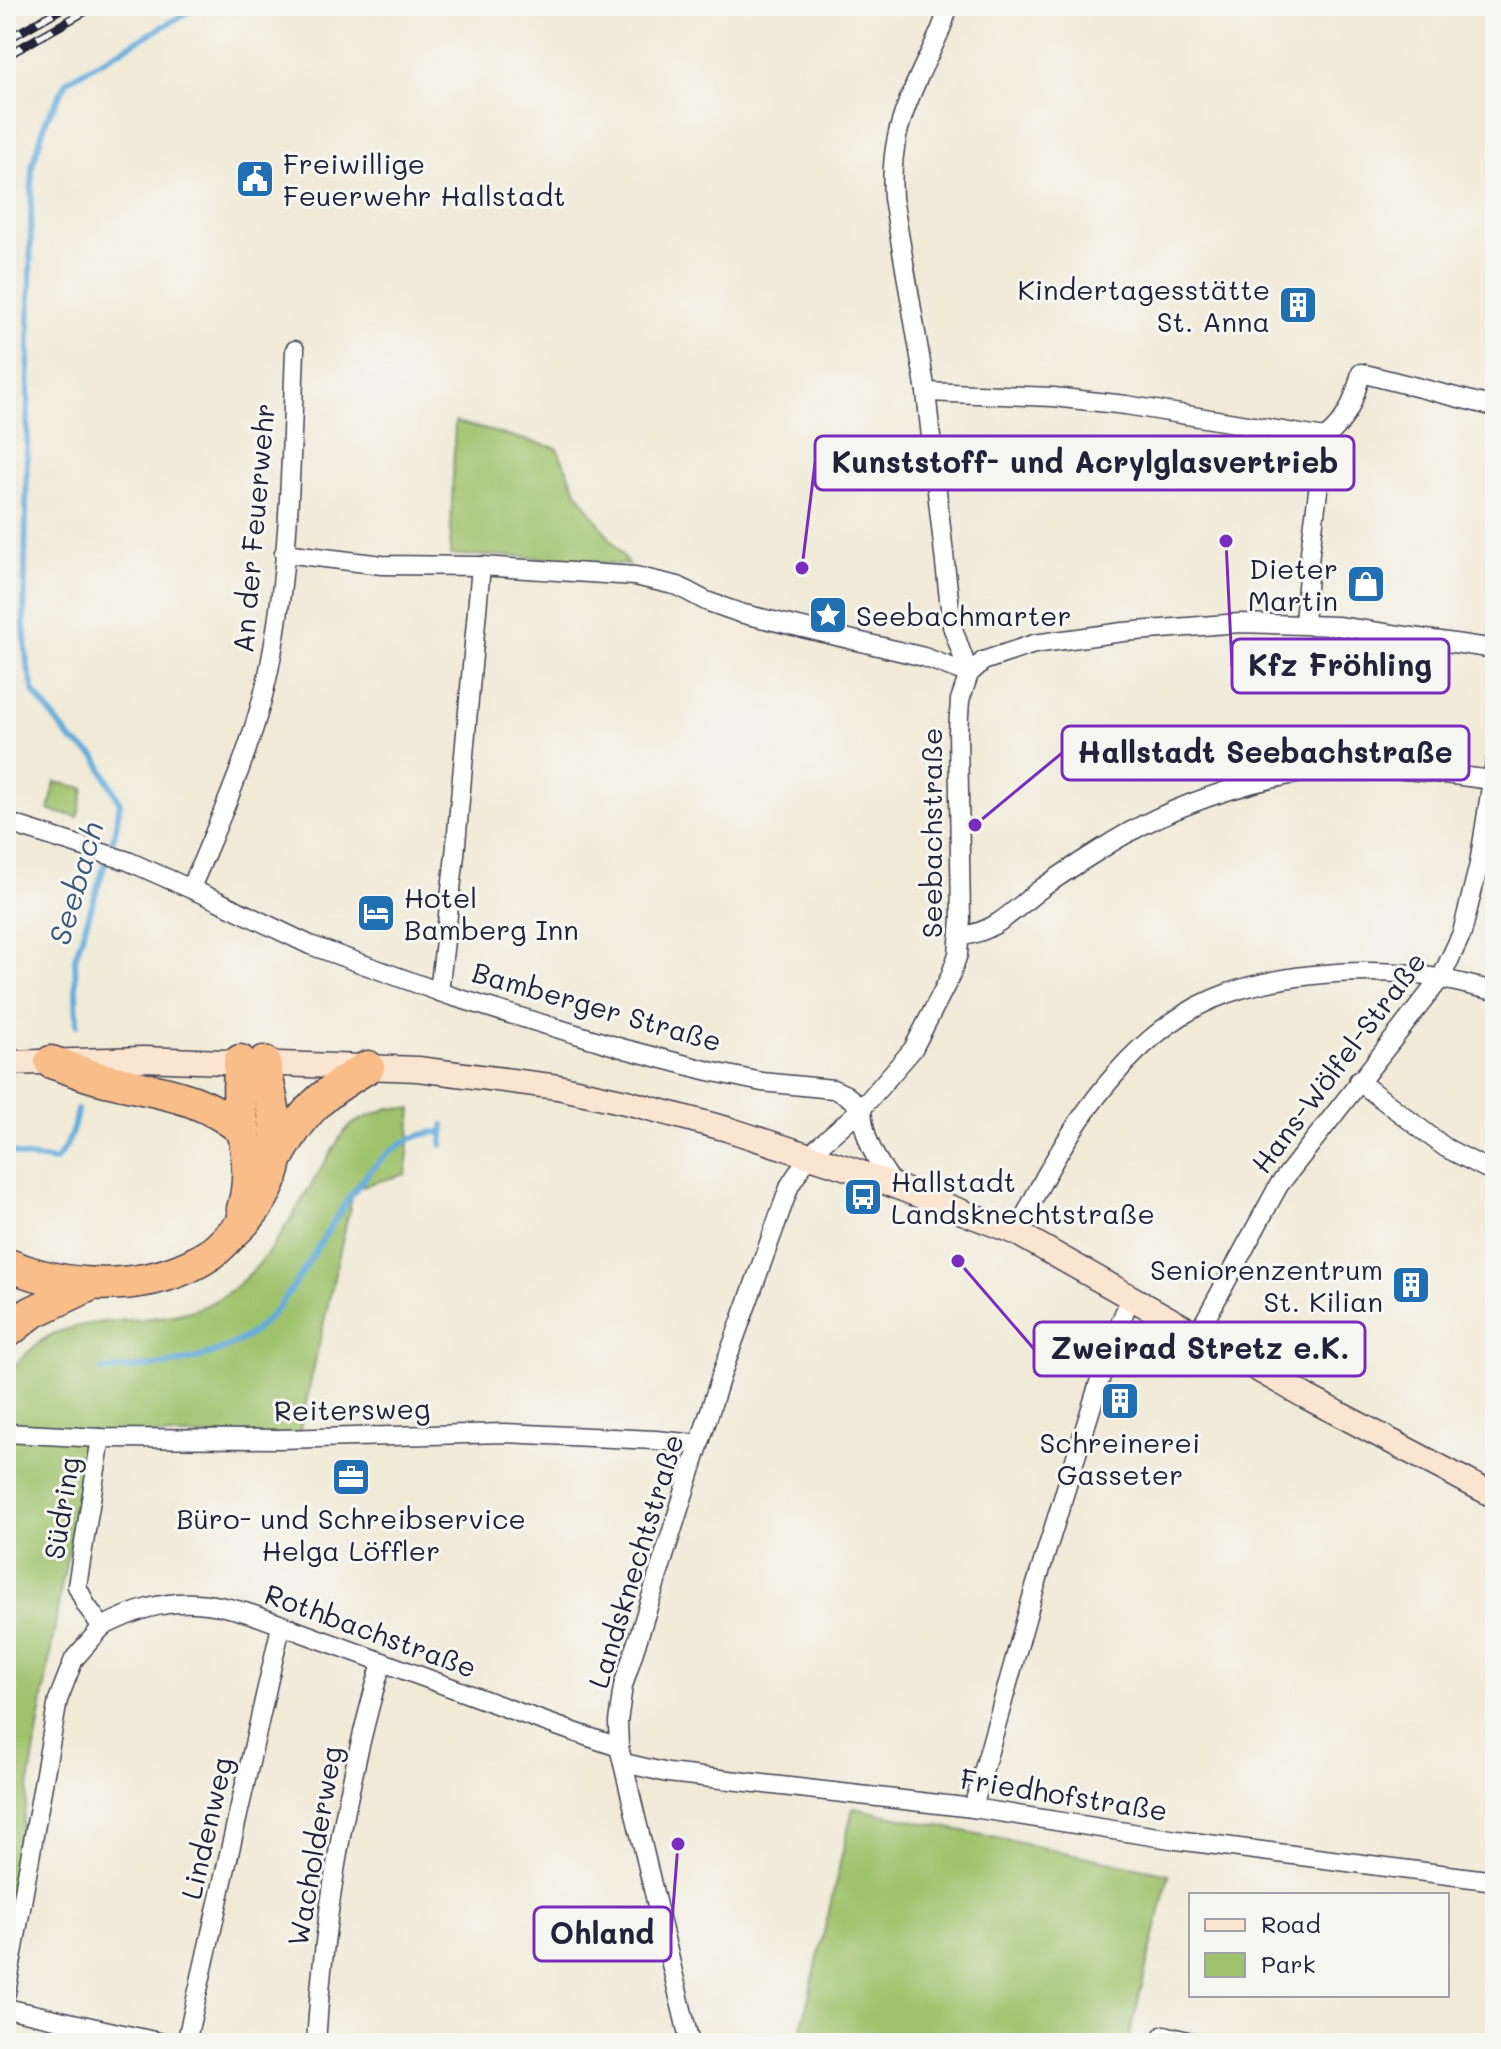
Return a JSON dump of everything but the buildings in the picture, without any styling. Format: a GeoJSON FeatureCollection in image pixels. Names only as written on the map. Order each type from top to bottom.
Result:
{"type":"FeatureCollection","features":[{"type":"Feature","properties":{"kind":"highway"},"geometry":{"type":"LineString","coordinates":[[51,1062],[98,1078],[158,1089],[205,1106],[244,1131]]}},
{"type":"Feature","properties":{"kind":"highway"},"geometry":{"type":"LineString","coordinates":[[229,1237],[243,1210],[250,1187],[239,1103],[252,1062]]}},
{"type":"Feature","properties":{"kind":"highway"},"geometry":{"type":"LineString","coordinates":[[252,1062],[271,1101],[276,1160]]}},
{"type":"Feature","properties":{"kind":"highway"},"geometry":{"type":"LineString","coordinates":[[6,1264],[62,1280],[92,1284],[127,1282],[158,1276],[213,1252],[259,1205],[276,1160],[291,1133],[323,1095],[368,1067]]}},
{"type":"Feature","properties":{"kind":"highway"},"geometry":{"type":"LineString","coordinates":[[6,1333],[31,1313],[92,1284]]}},
{"type":"Feature","properties":{"kind":"main road"},"geometry":{"type":"LineString","coordinates":[[6,1063],[143,1059],[418,1069],[533,1083],[630,1103],[810,1154],[1017,1233],[1305,1396],[1495,1496]]}},
{"type":"Feature","properties":{"kind":"street"},"geometry":{"type":"LineString","coordinates":[[948,6],[893,145],[893,198],[926,392],[952,626],[969,674]]}},
{"type":"Feature","properties":{"kind":"street","name":"An der Feuerwehr"},"geometry":{"type":"LineString","coordinates":[[191,888],[246,749],[270,666],[284,553],[295,350]]}},
{"type":"Feature","properties":{"kind":"street"},"geometry":{"type":"LineString","coordinates":[[1304,623],[1325,438],[1339,427],[1352,405],[1361,373],[1495,407]]}},
{"type":"Feature","properties":{"kind":"street"},"geometry":{"type":"LineString","coordinates":[[926,392],[1053,397],[1126,405],[1325,438]]}},
{"type":"Feature","properties":{"kind":"street"},"geometry":{"type":"LineString","coordinates":[[284,553],[382,565],[481,566],[652,580],[678,586],[706,601],[740,613],[924,657],[969,674]]}},
{"type":"Feature","properties":{"kind":"street"},"geometry":{"type":"LineString","coordinates":[[439,992],[455,855],[481,566]]}},
{"type":"Feature","properties":{"kind":"street"},"geometry":{"type":"LineString","coordinates":[[969,674],[983,661],[1005,652],[1079,637],[1226,624],[1304,623],[1495,649]]}},
{"type":"Feature","properties":{"kind":"street","name":"Seebachstraße"},"geometry":{"type":"LineString","coordinates":[[810,1154],[862,1108],[913,1049],[950,977],[958,954],[962,878],[958,731],[960,700],[969,674]]}},
{"type":"Feature","properties":{"kind":"street"},"geometry":{"type":"LineString","coordinates":[[960,936],[977,935],[997,925],[1041,889],[1101,848],[1155,818],[1234,789],[1324,771],[1369,768],[1430,772],[1494,771]]}},
{"type":"Feature","properties":{"kind":"street","name":"Hans-Wölfel-Straße"},"geometry":{"type":"LineString","coordinates":[[1197,1335],[1279,1185],[1441,978],[1462,933],[1479,864],[1494,771]]}},
{"type":"Feature","properties":{"kind":"street","name":"Bamberger Straße"},"geometry":{"type":"LineString","coordinates":[[6,822],[109,854],[191,888],[310,945],[439,992],[663,1060],[762,1082],[833,1089],[862,1108]]}},
{"type":"Feature","properties":{"kind":"street"},"geometry":{"type":"LineString","coordinates":[[1017,1233],[1055,1161],[1087,1111],[1136,1053],[1174,1021],[1213,999],[1301,977],[1370,973],[1441,978],[1495,991]]}},
{"type":"Feature","properties":{"kind":"street"},"geometry":{"type":"LineString","coordinates":[[1358,1081],[1446,1148],[1495,1173]]}},
{"type":"Feature","properties":{"kind":"street"},"geometry":{"type":"LineString","coordinates":[[862,1108],[862,1125],[868,1144],[894,1185]]}},
{"type":"Feature","properties":{"kind":"street","name":"Landsknechtstraße"},"geometry":{"type":"LineString","coordinates":[[690,2043],[621,1755],[618,1722],[623,1686],[698,1444],[785,1196],[810,1154]]}},
{"type":"Feature","properties":{"kind":"street"},"geometry":{"type":"LineString","coordinates":[[973,1808],[1033,1594],[1108,1354],[1130,1298]]}},
{"type":"Feature","properties":{"kind":"street","name":"Reitersweg"},"geometry":{"type":"LineString","coordinates":[[6,1433],[101,1438],[310,1439],[505,1433],[698,1444]]}},
{"type":"Feature","properties":{"kind":"street","name":"Südring"},"geometry":{"type":"LineString","coordinates":[[101,1438],[77,1586],[102,1627]]}},
{"type":"Feature","properties":{"kind":"street","name":"Rothbachstraße"},"geometry":{"type":"LineString","coordinates":[[102,1627],[129,1613],[164,1603],[199,1603],[281,1626],[382,1662],[621,1755]]}},
{"type":"Feature","properties":{"kind":"street","name":"Lindenweg"},"geometry":{"type":"LineString","coordinates":[[186,2043],[281,1626]]}},
{"type":"Feature","properties":{"kind":"street"},"geometry":{"type":"LineString","coordinates":[[6,1993],[58,1700],[74,1659],[102,1627]]}},
{"type":"Feature","properties":{"kind":"street","name":"Wacholderweg"},"geometry":{"type":"LineString","coordinates":[[316,2043],[323,1955],[342,1831],[356,1760],[382,1662]]}},
{"type":"Feature","properties":{"kind":"street","name":"Friedhofstraße"},"geometry":{"type":"LineString","coordinates":[[621,1755],[668,1773],[973,1808],[1177,1840],[1495,1881]]}},
{"type":"Feature","properties":{"kind":"street"},"geometry":{"type":"LineString","coordinates":[[6,2008],[163,2043]]}},
{"type":"Feature","properties":{"kind":"street"},"geometry":{"type":"LineString","coordinates":[[1162,2043],[1164,2035],[1195,2043]]}},
{"type":"Feature","properties":{"kind":"green space"},"geometry":{"type":"Polygon","coordinates":[[[455,422],[557,448],[577,492],[629,565],[516,556],[450,555],[455,422]]]}},
{"type":"Feature","properties":{"kind":"green space"},"geometry":{"type":"Polygon","coordinates":[[[55,782],[84,788],[78,817],[49,811],[55,782]]]}},
{"type":"Feature","properties":{"kind":"green space"},"geometry":{"type":"Polygon","coordinates":[[[389,1108],[412,1109],[406,1174],[354,1188],[298,1438],[93,1434],[61,1588],[6,1926],[6,1374],[37,1345],[58,1332],[98,1323],[179,1314],[218,1299],[236,1286],[267,1254],[346,1129],[389,1108]]]}},
{"type":"Feature","properties":{"kind":"green space"},"geometry":{"type":"Polygon","coordinates":[[[853,1808],[1169,1874],[1128,2043],[798,2043],[853,1808]]]}},
{"type":"Feature","properties":{"kind":"waterway","name":"Seebach"},"geometry":{"type":"LineString","coordinates":[[77,1025],[75,958],[115,833],[120,803],[96,757],[71,740],[34,692],[27,664],[24,625],[32,167],[46,120],[68,80],[199,6]]}},
{"type":"Feature","properties":{"kind":"waterway","name":"Seebach"},"geometry":{"type":"LineString","coordinates":[[6,1150],[55,1161],[70,1137],[77,1110]]}},
{"type":"Feature","properties":{"kind":"waterway"},"geometry":{"type":"LineString","coordinates":[[442,1145],[444,1125]]}},
{"type":"Feature","properties":{"kind":"waterway"},"geometry":{"type":"LineString","coordinates":[[102,1370],[161,1365],[200,1357],[237,1343],[253,1332],[276,1310],[339,1213],[385,1156],[412,1138],[443,1132]]}},
{"type":"Feature","properties":{"kind":"railway"},"geometry":{"type":"LineString","coordinates":[[6,40],[66,6]]}},
{"type":"Feature","properties":{"kind":"railway"},"geometry":{"type":"LineString","coordinates":[[6,56],[95,6]]}},
{"type":"Feature","properties":{"kind":"place","name":"Freiwillige Feuerwehr Hallstadt"},"geometry":{"type":"Point","coordinates":[255,179]}},
{"type":"Feature","properties":{"kind":"place","name":"Kindertagesstätte St. Anna"},"geometry":{"type":"Point","coordinates":[1298,305]}},
{"type":"Feature","properties":{"kind":"place","name":"Kfz Fröhling"},"geometry":{"type":"Point","coordinates":[1226,541]}},
{"type":"Feature","properties":{"kind":"place","name":"Kunststoff- und Acrylglasvertrieb"},"geometry":{"type":"Point","coordinates":[802,568]}},
{"type":"Feature","properties":{"kind":"place","name":"Dieter Martin"},"geometry":{"type":"Point","coordinates":[1366,584]}},
{"type":"Feature","properties":{"kind":"place","name":"Seebachmarter"},"geometry":{"type":"Point","coordinates":[828,615]}},
{"type":"Feature","properties":{"kind":"place","name":"Hallstadt Seebachstraße"},"geometry":{"type":"Point","coordinates":[975,825]}},
{"type":"Feature","properties":{"kind":"place","name":"Hotel Bamberg Inn"},"geometry":{"type":"Point","coordinates":[376,913]}},
{"type":"Feature","properties":{"kind":"place","name":"Hallstadt Landsknechtstraße"},"geometry":{"type":"Point","coordinates":[863,1197]}},
{"type":"Feature","properties":{"kind":"place","name":"Zweirad Stretz e.K."},"geometry":{"type":"Point","coordinates":[958,1261]}},
{"type":"Feature","properties":{"kind":"place","name":"Seniorenzentrum St. Kilian"},"geometry":{"type":"Point","coordinates":[1411,1285]}},
{"type":"Feature","properties":{"kind":"place","name":"Schreinerei Gasseter"},"geometry":{"type":"Point","coordinates":[1120,1401]}},
{"type":"Feature","properties":{"kind":"place","name":"Büro- und Schreibservice Helga Löffler"},"geometry":{"type":"Point","coordinates":[351,1477]}},
{"type":"Feature","properties":{"kind":"place","name":"Ohland"},"geometry":{"type":"Point","coordinates":[678,1844]}}]}
